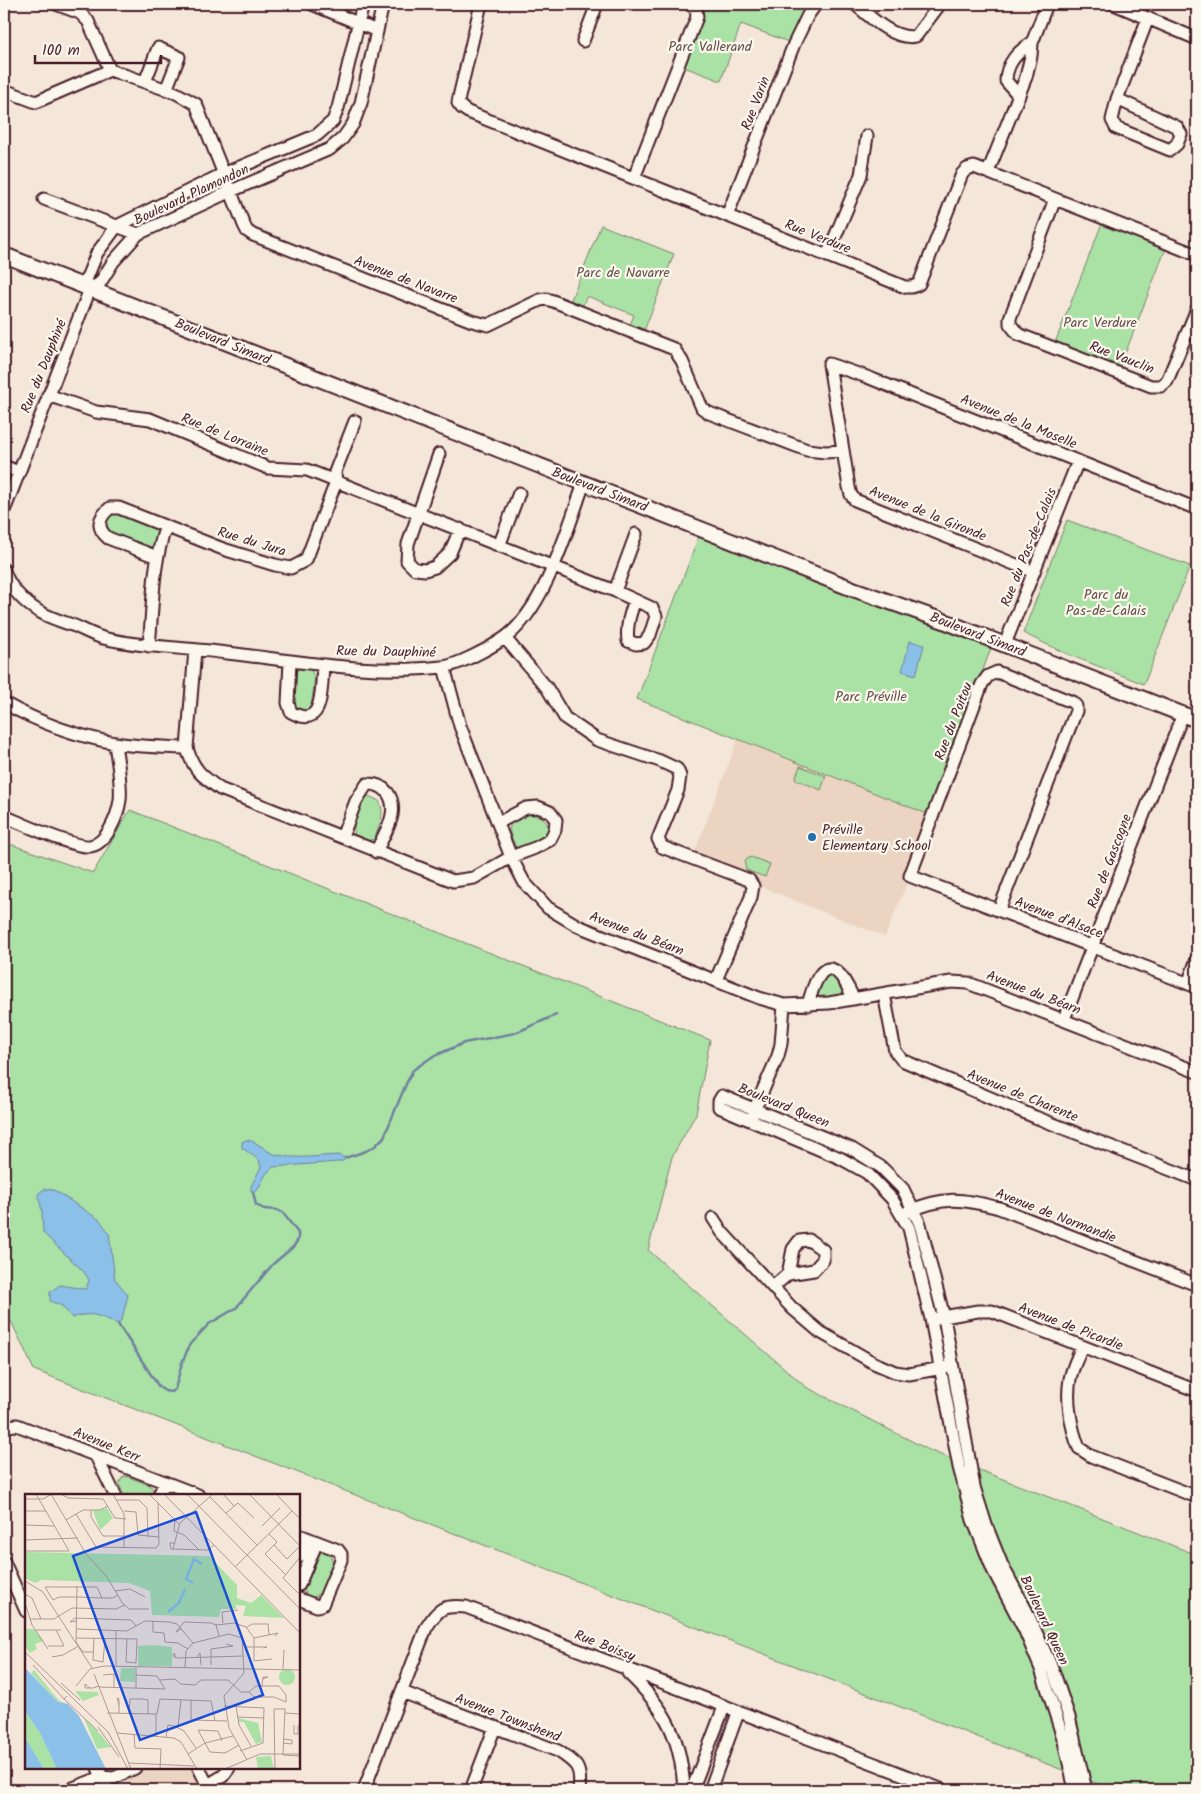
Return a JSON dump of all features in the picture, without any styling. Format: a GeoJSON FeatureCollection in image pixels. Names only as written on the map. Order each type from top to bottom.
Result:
{"type":"FeatureCollection","features":[{"type":"Feature","properties":{"kind":"main road","name":"Boulevard Simard"},"geometry":{"type":"LineString","coordinates":[[4,255],[853,589],[1005,644],[1197,720]]}},
{"type":"Feature","properties":{"kind":"street"},"geometry":{"type":"LineString","coordinates":[[4,90],[36,102],[110,70],[88,21],[80,14],[56,4]]}},
{"type":"Feature","properties":{"kind":"street"},"geometry":{"type":"LineString","coordinates":[[312,4],[377,31]]}},
{"type":"Feature","properties":{"kind":"street","name":"Boulevard Plamondon"},"geometry":{"type":"LineString","coordinates":[[363,4],[338,108],[333,121],[317,135],[224,174],[117,226],[97,253],[86,280],[90,289],[100,283],[113,262],[138,234],[231,191],[330,149],[343,138],[353,124],[361,103],[383,4]]}},
{"type":"Feature","properties":{"kind":"street","name":"Rue Verdure"},"geometry":{"type":"LineString","coordinates":[[481,4],[459,97],[458,103],[462,108],[905,287],[912,287],[918,284],[962,174],[967,169],[974,167],[1197,255]]}},
{"type":"Feature","properties":{"kind":"street"},"geometry":{"type":"LineString","coordinates":[[583,41],[597,4]]}},
{"type":"Feature","properties":{"kind":"street","name":"Rue Varin"},"geometry":{"type":"LineString","coordinates":[[727,216],[794,44],[816,4]]}},
{"type":"Feature","properties":{"kind":"street"},"geometry":{"type":"LineString","coordinates":[[855,4],[890,31],[910,38],[916,36],[940,4]]}},
{"type":"Feature","properties":{"kind":"street"},"geometry":{"type":"LineString","coordinates":[[988,172],[1026,77],[1032,56],[1032,43],[1048,4]]}},
{"type":"Feature","properties":{"kind":"street"},"geometry":{"type":"LineString","coordinates":[[1114,4],[1197,39]]}},
{"type":"Feature","properties":{"kind":"street"},"geometry":{"type":"LineString","coordinates":[[634,178],[697,17],[693,6]]}},
{"type":"Feature","properties":{"kind":"street"},"geometry":{"type":"LineString","coordinates":[[1116,99],[1177,127],[1181,134],[1177,144],[1170,150],[1116,128],[1112,120],[1116,99],[1148,18]]}},
{"type":"Feature","properties":{"kind":"street"},"geometry":{"type":"LineString","coordinates":[[1019,96],[1006,81],[1006,73],[1010,64],[1022,49],[1032,43]]}},
{"type":"Feature","properties":{"kind":"street"},"geometry":{"type":"LineString","coordinates":[[145,82],[158,48],[179,57],[166,90]]}},
{"type":"Feature","properties":{"kind":"street","name":"Avenue de Navarre"},"geometry":{"type":"LineString","coordinates":[[110,70],[166,90],[191,100],[196,104],[247,231],[253,235],[483,324],[488,325],[540,300],[546,299],[674,349],[682,361],[702,408],[709,412],[807,450],[825,452],[843,450]]}},
{"type":"Feature","properties":{"kind":"street"},"geometry":{"type":"LineString","coordinates":[[828,256],[861,175],[867,136]]}},
{"type":"Feature","properties":{"kind":"street"},"geometry":{"type":"LineString","coordinates":[[44,199],[138,234]]}},
{"type":"Feature","properties":{"kind":"street","name":"Rue Vauclin"},"geometry":{"type":"LineString","coordinates":[[1055,199],[1010,318],[1010,324],[1018,334],[1151,386],[1161,386],[1167,381],[1197,309]]}},
{"type":"Feature","properties":{"kind":"street","name":"Rue du Dauphiné"},"geometry":{"type":"LineString","coordinates":[[4,511],[90,289]]}},
{"type":"Feature","properties":{"kind":"street","name":"Avenue de la Gironde"},"geometry":{"type":"LineString","coordinates":[[829,364],[849,487],[851,495],[855,500],[1034,572]]}},
{"type":"Feature","properties":{"kind":"street","name":"Avenue de la Moselle"},"geometry":{"type":"LineString","coordinates":[[829,364],[867,377],[1197,509]]}},
{"type":"Feature","properties":{"kind":"street","name":"Rue de Lorraine"},"geometry":{"type":"LineString","coordinates":[[48,394],[96,412],[150,419],[268,468],[307,470],[554,566],[635,600]]}},
{"type":"Feature","properties":{"kind":"street","name":"Rue du Jura"},"geometry":{"type":"LineString","coordinates":[[157,557],[108,538],[102,533],[100,525],[103,514],[110,508],[119,508],[223,549],[275,565],[291,568],[306,560],[336,482],[335,472],[355,421]]}},
{"type":"Feature","properties":{"kind":"street"},"geometry":{"type":"LineString","coordinates":[[439,454],[408,544],[407,561],[415,569],[435,568],[450,552],[460,530]]}},
{"type":"Feature","properties":{"kind":"street","name":"Rue du Pas-de-Calais"},"geometry":{"type":"LineString","coordinates":[[1005,644],[1078,461]]}},
{"type":"Feature","properties":{"kind":"street"},"geometry":{"type":"LineString","coordinates":[[4,466],[18,472]]}},
{"type":"Feature","properties":{"kind":"street","name":"Rue du Dauphiné"},"geometry":{"type":"LineString","coordinates":[[4,570],[18,594],[39,612],[101,637],[149,646],[324,665],[392,669],[444,667],[471,656],[505,638],[524,618],[539,596],[554,566],[584,483]]}},
{"type":"Feature","properties":{"kind":"street"},"geometry":{"type":"LineString","coordinates":[[499,546],[519,493]]}},
{"type":"Feature","properties":{"kind":"street"},"geometry":{"type":"LineString","coordinates":[[149,646],[157,557],[166,526]]}},
{"type":"Feature","properties":{"kind":"street"},"geometry":{"type":"LineString","coordinates":[[615,591],[636,534]]}},
{"type":"Feature","properties":{"kind":"street"},"geometry":{"type":"LineString","coordinates":[[505,638],[547,688],[565,718],[597,740],[677,769],[680,776],[678,790],[658,839],[662,847],[749,880],[753,886],[751,896],[716,980]]}},
{"type":"Feature","properties":{"kind":"street"},"geometry":{"type":"LineString","coordinates":[[195,650],[187,748],[190,761],[201,776],[220,789],[453,881],[474,878],[511,857],[550,840],[555,830],[556,820],[550,812],[538,807],[526,808],[498,823]]}},
{"type":"Feature","properties":{"kind":"street","name":"Rue du Dauphiné"},"geometry":{"type":"LineString","coordinates":[[290,661],[288,703],[291,712],[300,717],[313,715],[318,708],[324,665]]}},
{"type":"Feature","properties":{"kind":"street","name":"Avenue du Béarn"},"geometry":{"type":"LineString","coordinates":[[444,667],[460,726],[511,857],[524,882],[548,908],[578,926],[759,998],[784,1005],[808,1005],[854,999],[931,985],[960,982],[978,986],[1197,1072]]}},
{"type":"Feature","properties":{"kind":"street","name":"Rue du Poitou"},"geometry":{"type":"LineString","coordinates":[[910,876],[982,684],[992,673],[1003,674],[1072,702],[1076,706],[1076,711],[999,910]]}},
{"type":"Feature","properties":{"kind":"street"},"geometry":{"type":"LineString","coordinates":[[4,703],[24,715],[73,732],[115,743],[187,748]]}},
{"type":"Feature","properties":{"kind":"street","name":"Rue de Gascogne"},"geometry":{"type":"LineString","coordinates":[[1064,1019],[1183,714]]}},
{"type":"Feature","properties":{"kind":"street"},"geometry":{"type":"LineString","coordinates":[[4,816],[75,844],[90,846],[101,841],[107,834],[120,800],[115,743]]}},
{"type":"Feature","properties":{"kind":"street"},"geometry":{"type":"LineString","coordinates":[[342,837],[356,801],[367,784],[376,783],[388,791],[392,801],[392,816],[376,852]]}},
{"type":"Feature","properties":{"kind":"street","name":"Avenue d'Alsace"},"geometry":{"type":"LineString","coordinates":[[910,876],[1193,985]]}},
{"type":"Feature","properties":{"kind":"street"},"geometry":{"type":"LineString","coordinates":[[1193,985],[1197,959]]}},
{"type":"Feature","properties":{"kind":"street"},"geometry":{"type":"LineString","coordinates":[[808,1005],[817,978],[821,972],[826,970],[836,972],[841,976],[854,999]]}},
{"type":"Feature","properties":{"kind":"street","name":"Avenue de Charente"},"geometry":{"type":"LineString","coordinates":[[884,994],[895,1051],[902,1060],[1035,1117],[1197,1180]]}},
{"type":"Feature","properties":{"kind":"street"},"geometry":{"type":"LineString","coordinates":[[751,1120],[778,1056],[781,1044],[784,1005]]}},
{"type":"Feature","properties":{"kind":"street","name":"Boulevard Queen"},"geometry":{"type":"LineString","coordinates":[[947,1367],[931,1320],[909,1228],[892,1199],[867,1173],[840,1158],[719,1107],[718,1101],[722,1096],[756,1108],[852,1149],[881,1167],[903,1189],[920,1224],[944,1317],[947,1367],[965,1466],[969,1506],[980,1542],[1025,1631],[1049,1690],[1064,1741],[1075,1790]]}},
{"type":"Feature","properties":{"kind":"street","name":"Avenue de Normandie"},"geometry":{"type":"LineString","coordinates":[[901,1215],[913,1209],[945,1199],[971,1200],[999,1208],[1197,1285]]}},
{"type":"Feature","properties":{"kind":"street"},"geometry":{"type":"LineString","coordinates":[[713,1218],[728,1239],[773,1287],[809,1324],[820,1332],[886,1369],[895,1372],[909,1374],[947,1367]]}},
{"type":"Feature","properties":{"kind":"street"},"geometry":{"type":"LineString","coordinates":[[773,1287],[788,1274]]}},
{"type":"Feature","properties":{"kind":"street","name":"Avenue de Picardie"},"geometry":{"type":"LineString","coordinates":[[931,1320],[978,1311],[992,1311],[1197,1391]]}},
{"type":"Feature","properties":{"kind":"street"},"geometry":{"type":"LineString","coordinates":[[1082,1346],[1070,1377],[1069,1386],[1071,1414],[1079,1448],[1091,1456],[1197,1497]]}},
{"type":"Feature","properties":{"kind":"street","name":"Avenue Kerr"},"geometry":{"type":"LineString","coordinates":[[4,1426],[17,1425],[195,1494]]}},
{"type":"Feature","properties":{"kind":"street"},"geometry":{"type":"LineString","coordinates":[[96,1456],[115,1494]]}},
{"type":"Feature","properties":{"kind":"street","name":"Boulevard Queen"},"geometry":{"type":"LineString","coordinates":[[965,1466],[1002,1565],[1026,1610],[1053,1670],[1069,1716],[1086,1790]]}},
{"type":"Feature","properties":{"kind":"street"},"geometry":{"type":"LineString","coordinates":[[159,1494],[165,1482]]}},
{"type":"Feature","properties":{"kind":"street"},"geometry":{"type":"LineString","coordinates":[[300,1599],[317,1606],[322,1605],[341,1560],[338,1550],[308,1538]]}},
{"type":"Feature","properties":{"kind":"street"},"geometry":{"type":"LineString","coordinates":[[300,1555],[308,1538]]}},
{"type":"Feature","properties":{"kind":"street"},"geometry":{"type":"LineString","coordinates":[[300,1580],[308,1538]]}},
{"type":"Feature","properties":{"kind":"street"},"geometry":{"type":"LineString","coordinates":[[4,1562],[25,1609]]}},
{"type":"Feature","properties":{"kind":"street","name":"Rue Boissy"},"geometry":{"type":"LineString","coordinates":[[364,1790],[426,1628],[435,1614],[448,1606],[466,1607],[623,1669],[943,1790]]}},
{"type":"Feature","properties":{"kind":"street"},"geometry":{"type":"LineString","coordinates":[[623,1669],[658,1704],[670,1724],[682,1762],[684,1790]]}},
{"type":"Feature","properties":{"kind":"street","name":"Avenue Townshend"},"geometry":{"type":"LineString","coordinates":[[402,1692],[558,1750],[572,1760],[581,1773],[579,1790]]}},
{"type":"Feature","properties":{"kind":"street"},"geometry":{"type":"LineString","coordinates":[[692,1790],[724,1707]]}},
{"type":"Feature","properties":{"kind":"street"},"geometry":{"type":"LineString","coordinates":[[710,1790],[738,1713]]}},
{"type":"Feature","properties":{"kind":"street"},"geometry":{"type":"LineString","coordinates":[[471,1790],[495,1727]]}},
{"type":"Feature","properties":{"kind":"street"},"geometry":{"type":"LineString","coordinates":[[68,1790],[100,1773],[114,1778],[133,1769]]}},
{"type":"Feature","properties":{"kind":"street"},"geometry":{"type":"LineString","coordinates":[[200,1769],[209,1788],[228,1769]]}},
{"type":"Feature","properties":{"kind":"street"},"geometry":{"type":"LineString","coordinates":[[100,1773],[108,1790]]}},
{"type":"Feature","properties":{"kind":"shaded area","name":"Préville Elementary School"},"geometry":{"type":"Polygon","coordinates":[[[738,739],[930,815],[910,876],[885,937],[692,859],[738,739]]]}},
{"type":"Feature","properties":{"kind":"shaded area"},"geometry":{"type":"Polygon","coordinates":[[[140,1769],[192,1769],[203,1790],[87,1790],[140,1769]]]}},
{"type":"Feature","properties":{"kind":"green space","name":"Parc Vallerand"},"geometry":{"type":"Polygon","coordinates":[[[692,4],[816,4],[794,44],[741,24],[721,81],[679,65],[697,17],[692,4]]]}},
{"type":"Feature","properties":{"kind":"green space","name":"Parc Verdure"},"geometry":{"type":"Polygon","coordinates":[[[1104,218],[1168,243],[1118,372],[1053,348],[1104,218]]]}},
{"type":"Feature","properties":{"kind":"green space","name":"Parc de Navarre"},"geometry":{"type":"Polygon","coordinates":[[[601,225],[674,254],[644,331],[630,325],[634,315],[587,296],[582,307],[570,302],[601,225]]]}},
{"type":"Feature","properties":{"kind":"green space"},"geometry":{"type":"Polygon","coordinates":[[[117,513],[158,529],[160,533],[156,545],[148,548],[108,532],[107,520],[111,515],[117,513]]]}},
{"type":"Feature","properties":{"kind":"green space","name":"Parc du Pas-de-Calais"},"geometry":{"type":"Polygon","coordinates":[[[1067,520],[1190,566],[1144,684],[1067,654],[1023,633],[1067,520]]]}},
{"type":"Feature","properties":{"kind":"green space","name":"Parc Préville"},"geometry":{"type":"Polygon","coordinates":[[[699,536],[991,648],[930,815],[637,699],[699,536]]]}},
{"type":"Feature","properties":{"kind":"green space"},"geometry":{"type":"Polygon","coordinates":[[[299,668],[310,669],[315,677],[311,707],[304,711],[296,709],[292,694],[294,676],[299,668]]]}},
{"type":"Feature","properties":{"kind":"green space"},"geometry":{"type":"Polygon","coordinates":[[[800,766],[826,776],[821,790],[795,779],[800,766]]]}},
{"type":"Feature","properties":{"kind":"green space"},"geometry":{"type":"Polygon","coordinates":[[[369,796],[379,801],[382,815],[374,839],[367,841],[355,835],[354,825],[359,808],[369,796]]]}},
{"type":"Feature","properties":{"kind":"green space"},"geometry":{"type":"Polygon","coordinates":[[[130,810],[710,1040],[696,1114],[672,1157],[648,1250],[806,1387],[931,1451],[1197,1555],[1197,1790],[1114,1790],[34,1370],[4,1306],[4,842],[93,873],[130,810]]]}},
{"type":"Feature","properties":{"kind":"green space"},"geometry":{"type":"Polygon","coordinates":[[[528,814],[542,817],[547,823],[548,831],[542,840],[519,848],[516,847],[512,838],[510,826],[511,823],[528,814]]]}},
{"type":"Feature","properties":{"kind":"green space"},"geometry":{"type":"Polygon","coordinates":[[[751,857],[770,864],[765,877],[746,870],[745,862],[751,857]]]}},
{"type":"Feature","properties":{"kind":"green space"},"geometry":{"type":"Polygon","coordinates":[[[832,974],[838,978],[845,991],[844,995],[842,997],[816,999],[815,995],[822,976],[832,974]]]}},
{"type":"Feature","properties":{"kind":"green space"},"geometry":{"type":"Polygon","coordinates":[[[126,1476],[150,1485],[154,1491],[153,1494],[124,1494],[119,1484],[122,1478],[126,1476]]]}},
{"type":"Feature","properties":{"kind":"green space"},"geometry":{"type":"Polygon","coordinates":[[[324,1552],[330,1554],[333,1563],[322,1591],[315,1597],[307,1594],[304,1589],[310,1568],[317,1555],[324,1552]]]}},
{"type":"Feature","properties":{"kind":"water"},"geometry":{"type":"Polygon","coordinates":[[[910,641],[924,645],[916,675],[902,671],[910,641]]]}},
{"type":"Feature","properties":{"kind":"water"},"geometry":{"type":"Polygon","coordinates":[[[250,1140],[274,1154],[282,1156],[338,1155],[345,1158],[343,1161],[338,1162],[273,1167],[266,1174],[257,1191],[251,1191],[251,1186],[261,1167],[259,1160],[242,1148],[242,1142],[250,1140]]]}},
{"type":"Feature","properties":{"kind":"water"},"geometry":{"type":"Polygon","coordinates":[[[44,1189],[54,1190],[100,1220],[109,1233],[115,1279],[128,1295],[122,1319],[118,1324],[96,1315],[72,1318],[62,1306],[50,1301],[50,1292],[60,1285],[86,1289],[89,1280],[84,1272],[43,1233],[42,1211],[38,1194],[44,1189]]]}},
{"type":"Feature","properties":{"kind":"waterway"},"geometry":{"type":"LineString","coordinates":[[345,1158],[366,1151],[375,1146],[384,1137],[413,1070],[432,1057],[464,1043],[515,1033],[556,1015]]}},
{"type":"Feature","properties":{"kind":"waterway"},"geometry":{"type":"LineString","coordinates":[[118,1324],[159,1387],[171,1392],[175,1389],[182,1363],[190,1344],[209,1324],[236,1308],[273,1264],[293,1247],[298,1240],[298,1233],[283,1213],[277,1210],[264,1209],[256,1205],[253,1192]]}},
{"type":"Feature","properties":{"kind":"place","name":"Préville Elementary School"},"geometry":{"type":"Point","coordinates":[812,837]}}]}
